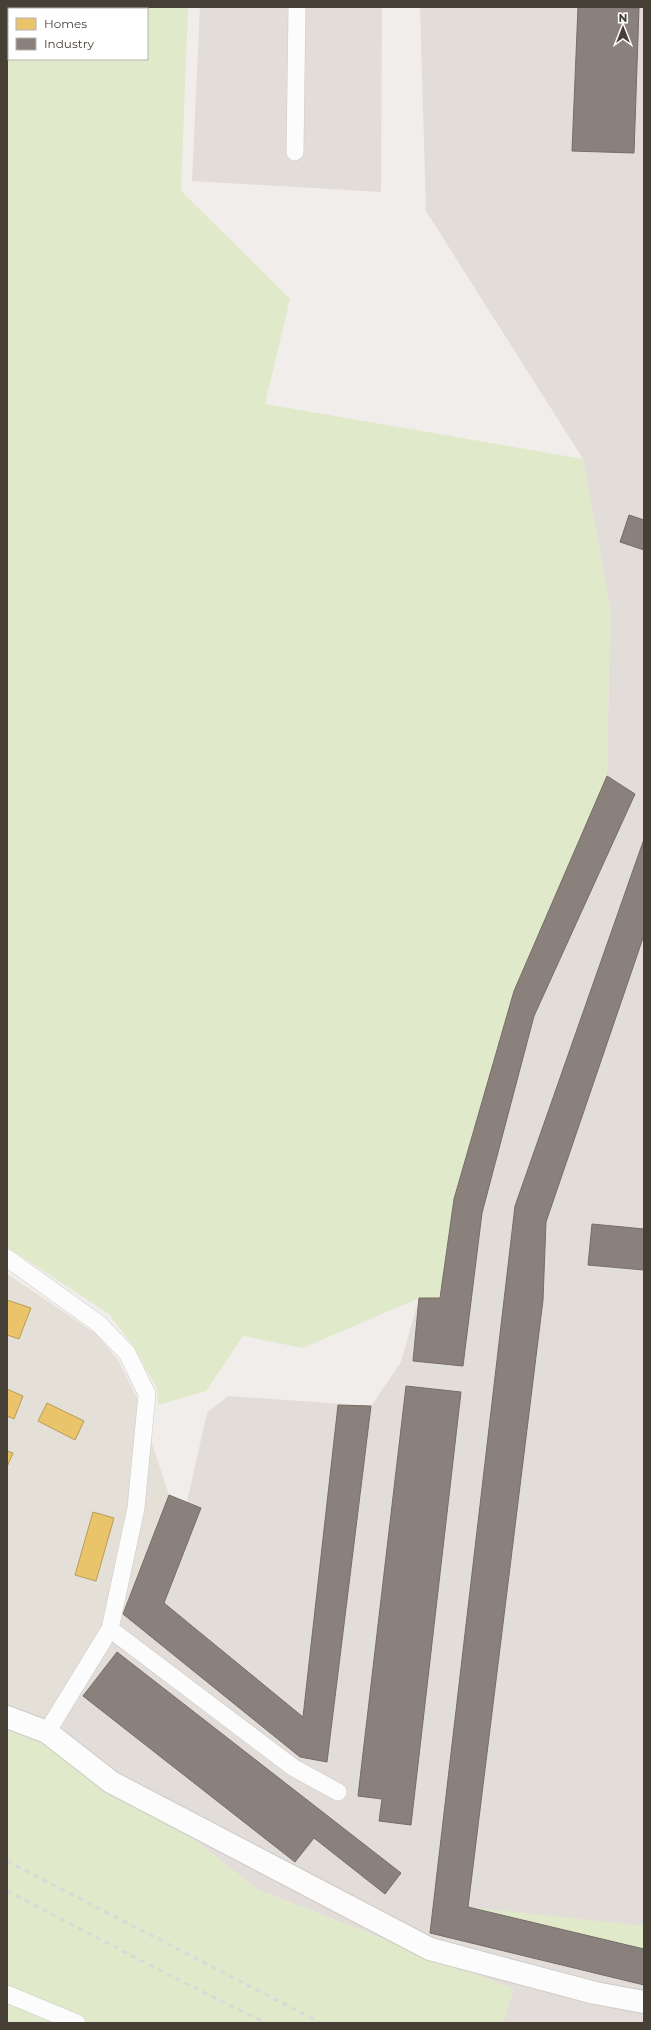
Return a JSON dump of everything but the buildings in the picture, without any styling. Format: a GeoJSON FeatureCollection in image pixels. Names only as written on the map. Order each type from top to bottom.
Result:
{"type":"FeatureCollection","features":[{"type":"Feature","properties":{"kind":"street"},"geometry":{"type":"LineString","coordinates":[[7,1717],[47,1732],[111,1782],[430,1949],[595,1993],[644,2002]]}},
{"type":"Feature","properties":{"kind":"lane"},"geometry":{"type":"LineString","coordinates":[[295,152],[297,7]]}},
{"type":"Feature","properties":{"kind":"lane"},"geometry":{"type":"LineString","coordinates":[[7,1258],[99,1324],[127,1353],[147,1394],[136,1508],[110,1629],[47,1732]]}},
{"type":"Feature","properties":{"kind":"lane"},"geometry":{"type":"LineString","coordinates":[[110,1629],[294,1768],[338,1792]]}},
{"type":"Feature","properties":{"kind":"lane"},"geometry":{"type":"LineString","coordinates":[[7,1994],[76,2023]]}},
{"type":"Feature","properties":{"kind":"shaded area"},"geometry":{"type":"Polygon","coordinates":[[[200,7],[382,7],[381,192],[192,181],[200,7]]]}},
{"type":"Feature","properties":{"kind":"shaded area"},"geometry":{"type":"Polygon","coordinates":[[[420,7],[644,7],[644,2023],[503,2023],[513,1989],[258,1890],[49,1725],[109,1642],[123,1614],[169,1495],[187,1502],[207,1413],[228,1396],[371,1406],[401,1362],[419,1298],[440,1298],[454,1199],[514,991],[607,776],[610,608],[583,459],[426,211],[420,7]]]}},
{"type":"Feature","properties":{"kind":"shaded area"},"geometry":{"type":"Polygon","coordinates":[[[7,1274],[96,1334],[118,1360],[137,1398],[169,1495],[123,1614],[109,1642],[49,1724],[7,1709],[7,1274]]]}},
{"type":"Feature","properties":{"kind":"green space"},"geometry":{"type":"Polygon","coordinates":[[[7,7],[188,7],[181,191],[290,299],[265,404],[583,459],[610,608],[607,776],[514,991],[454,1199],[440,1298],[419,1298],[303,1348],[243,1336],[206,1391],[158,1405],[157,1388],[133,1346],[109,1314],[7,1247],[7,7]]]}},
{"type":"Feature","properties":{"kind":"green space"},"geometry":{"type":"Polygon","coordinates":[[[7,1709],[49,1725],[258,1890],[513,1989],[503,2023],[7,2023],[7,1709]]]}},
{"type":"Feature","properties":{"kind":"green space"},"geometry":{"type":"Polygon","coordinates":[[[468,1907],[644,1926],[644,1949],[468,1907]]]}},
{"type":"Feature","properties":{"kind":"railway"},"geometry":{"type":"LineString","coordinates":[[7,1861],[321,2023]]}},
{"type":"Feature","properties":{"kind":"railway"},"geometry":{"type":"LineString","coordinates":[[7,1891],[175,1978],[266,2023]]}}]}
